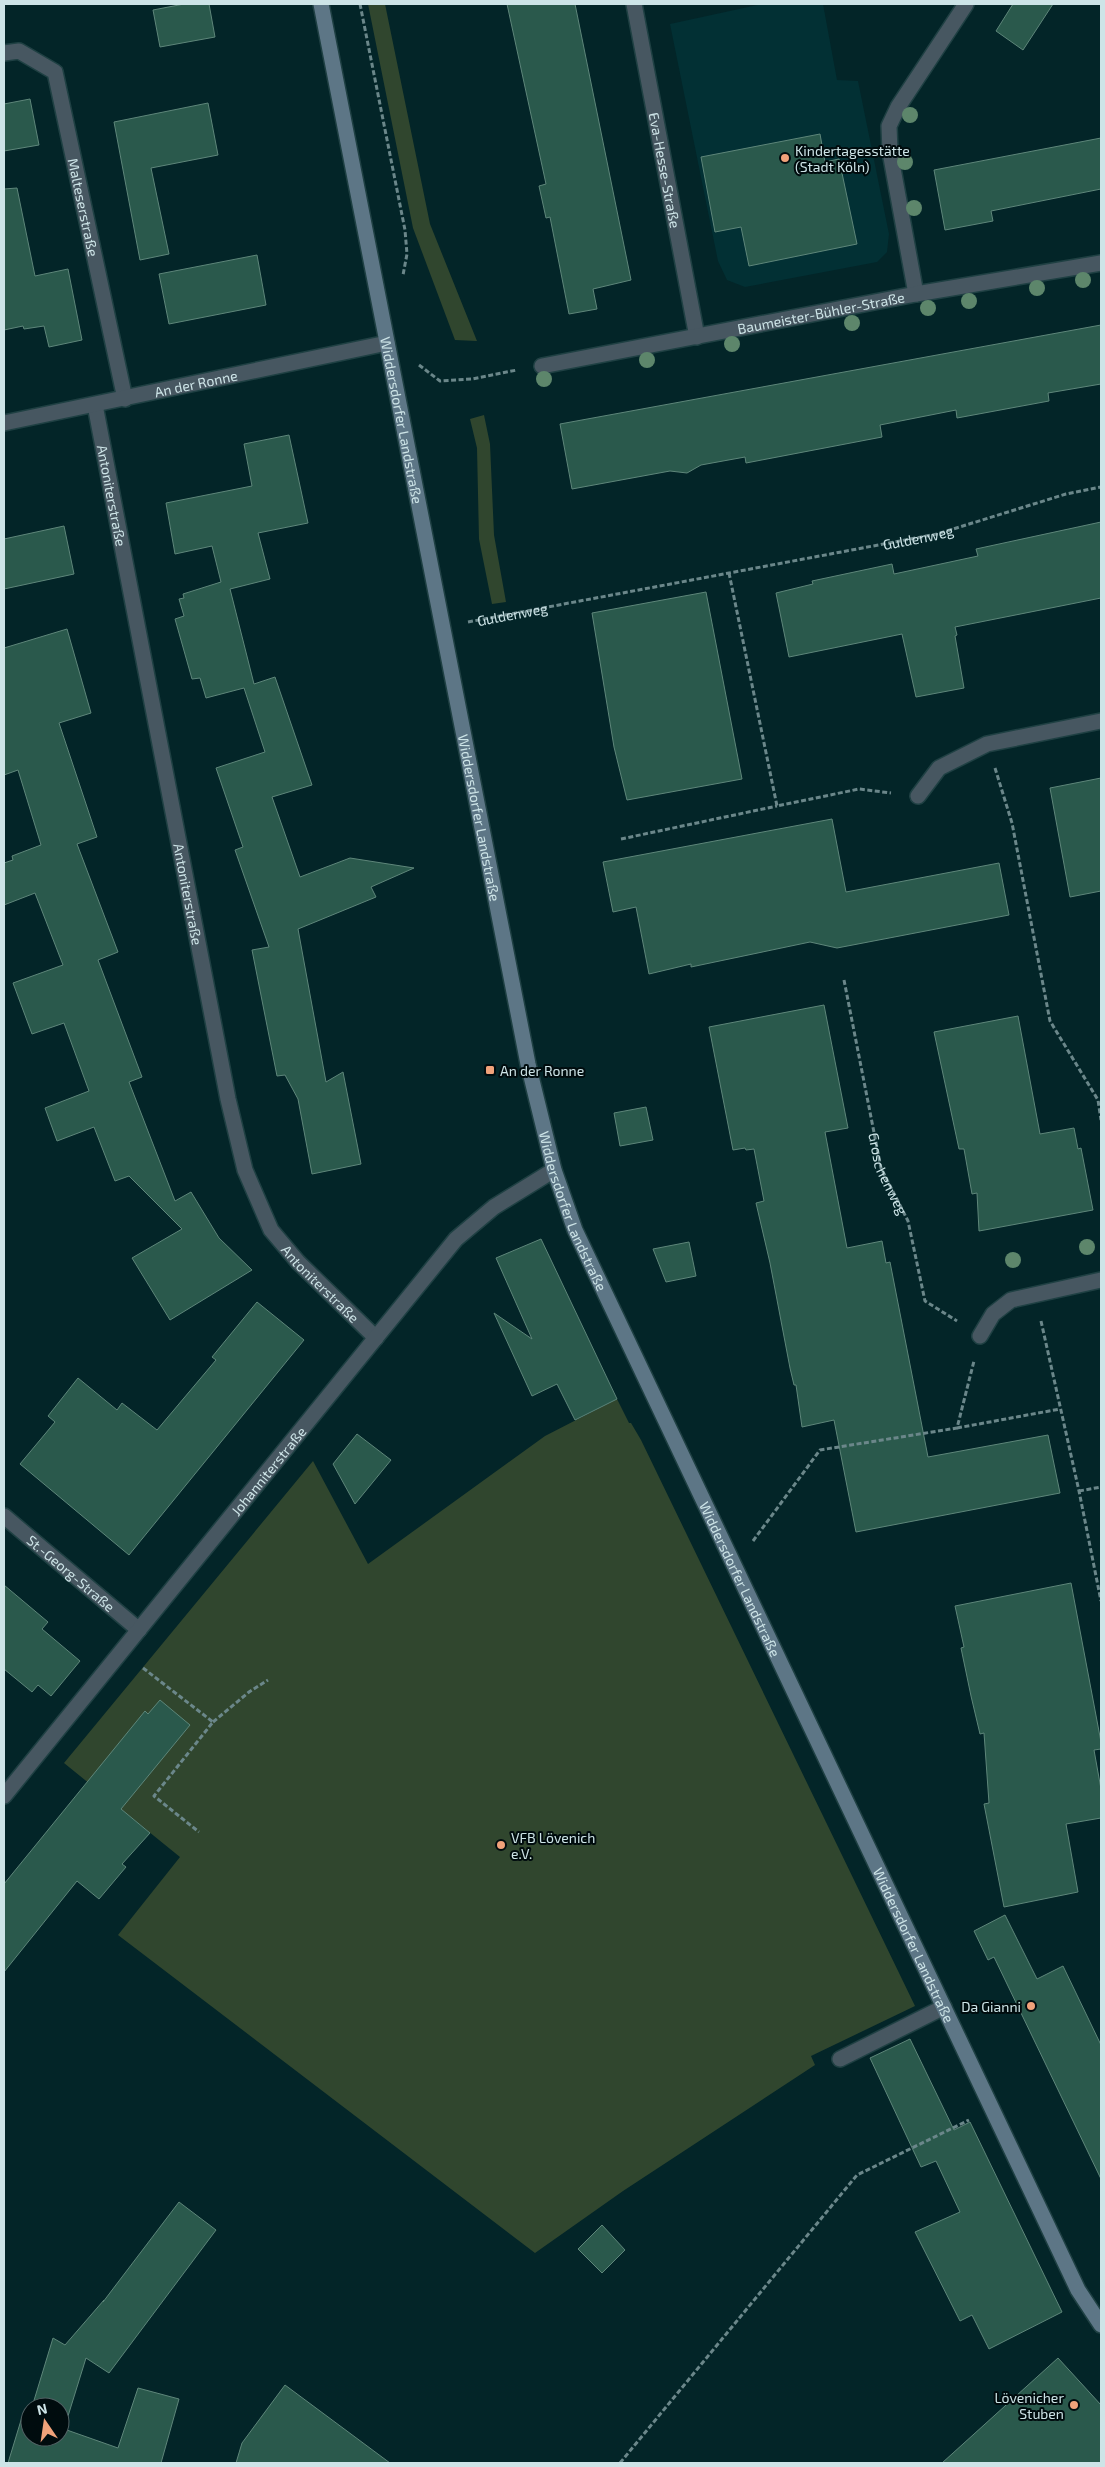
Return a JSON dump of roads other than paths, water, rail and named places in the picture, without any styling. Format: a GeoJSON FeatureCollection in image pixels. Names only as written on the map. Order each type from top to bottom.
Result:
{"type":"FeatureCollection","features":[{"type":"Feature","properties":{"kind":"street","name":"Widdersdorfer Landstraße"},"geometry":{"type":"LineString","coordinates":[[321,4],[528,1064],[554,1170],[575,1230],[734,1566],[1078,2290],[1101,2325]]}},
{"type":"Feature","properties":{"kind":"street","name":"Eva-Hesse-Straße"},"geometry":{"type":"LineString","coordinates":[[634,4],[697,336]]}},
{"type":"Feature","properties":{"kind":"street"},"geometry":{"type":"LineString","coordinates":[[916,294],[890,152],[889,126],[898,107],[966,4]]}},
{"type":"Feature","properties":{"kind":"street","name":"Malteserstraße"},"geometry":{"type":"LineString","coordinates":[[4,53],[19,51],[55,72],[125,399]]}},
{"type":"Feature","properties":{"kind":"street","name":"Baumeister-Bühler-Straße"},"geometry":{"type":"LineString","coordinates":[[542,366],[916,294],[1101,263]]}},
{"type":"Feature","properties":{"kind":"street","name":"An der Ronne"},"geometry":{"type":"LineString","coordinates":[[4,423],[388,343]]}},
{"type":"Feature","properties":{"kind":"street","name":"Antoniterstraße"},"geometry":{"type":"LineString","coordinates":[[95,405],[228,1099],[245,1170],[271,1230],[298,1262],[376,1338]]}},
{"type":"Feature","properties":{"kind":"street"},"geometry":{"type":"LineString","coordinates":[[918,796],[939,768],[987,744],[1101,721]]}},
{"type":"Feature","properties":{"kind":"street","name":"Johanniterstraße"},"geometry":{"type":"LineString","coordinates":[[4,1796],[456,1239],[494,1207],[554,1170]]}},
{"type":"Feature","properties":{"kind":"street"},"geometry":{"type":"LineString","coordinates":[[980,1336],[994,1314],[1011,1300],[1101,1280]]}},
{"type":"Feature","properties":{"kind":"street","name":"St.-Georg-Straße"},"geometry":{"type":"LineString","coordinates":[[4,1516],[138,1630]]}},
{"type":"Feature","properties":{"kind":"street"},"geometry":{"type":"LineString","coordinates":[[840,2059],[944,2007]]}},
{"type":"Feature","properties":{"kind":"place","name":"Kindertagesstätte (Stadt Köln)"},"geometry":{"type":"Point","coordinates":[785,158]}},
{"type":"Feature","properties":{"kind":"place","name":"An der Ronne"},"geometry":{"type":"Point","coordinates":[490,1070]}},
{"type":"Feature","properties":{"kind":"place","name":"VFB Lövenich e.V."},"geometry":{"type":"Point","coordinates":[501,1845]}},
{"type":"Feature","properties":{"kind":"place","name":"Da Gianni"},"geometry":{"type":"Point","coordinates":[1031,2006]}},
{"type":"Feature","properties":{"kind":"place","name":"Lövenicher Stuben"},"geometry":{"type":"Point","coordinates":[1074,2405]}}]}
